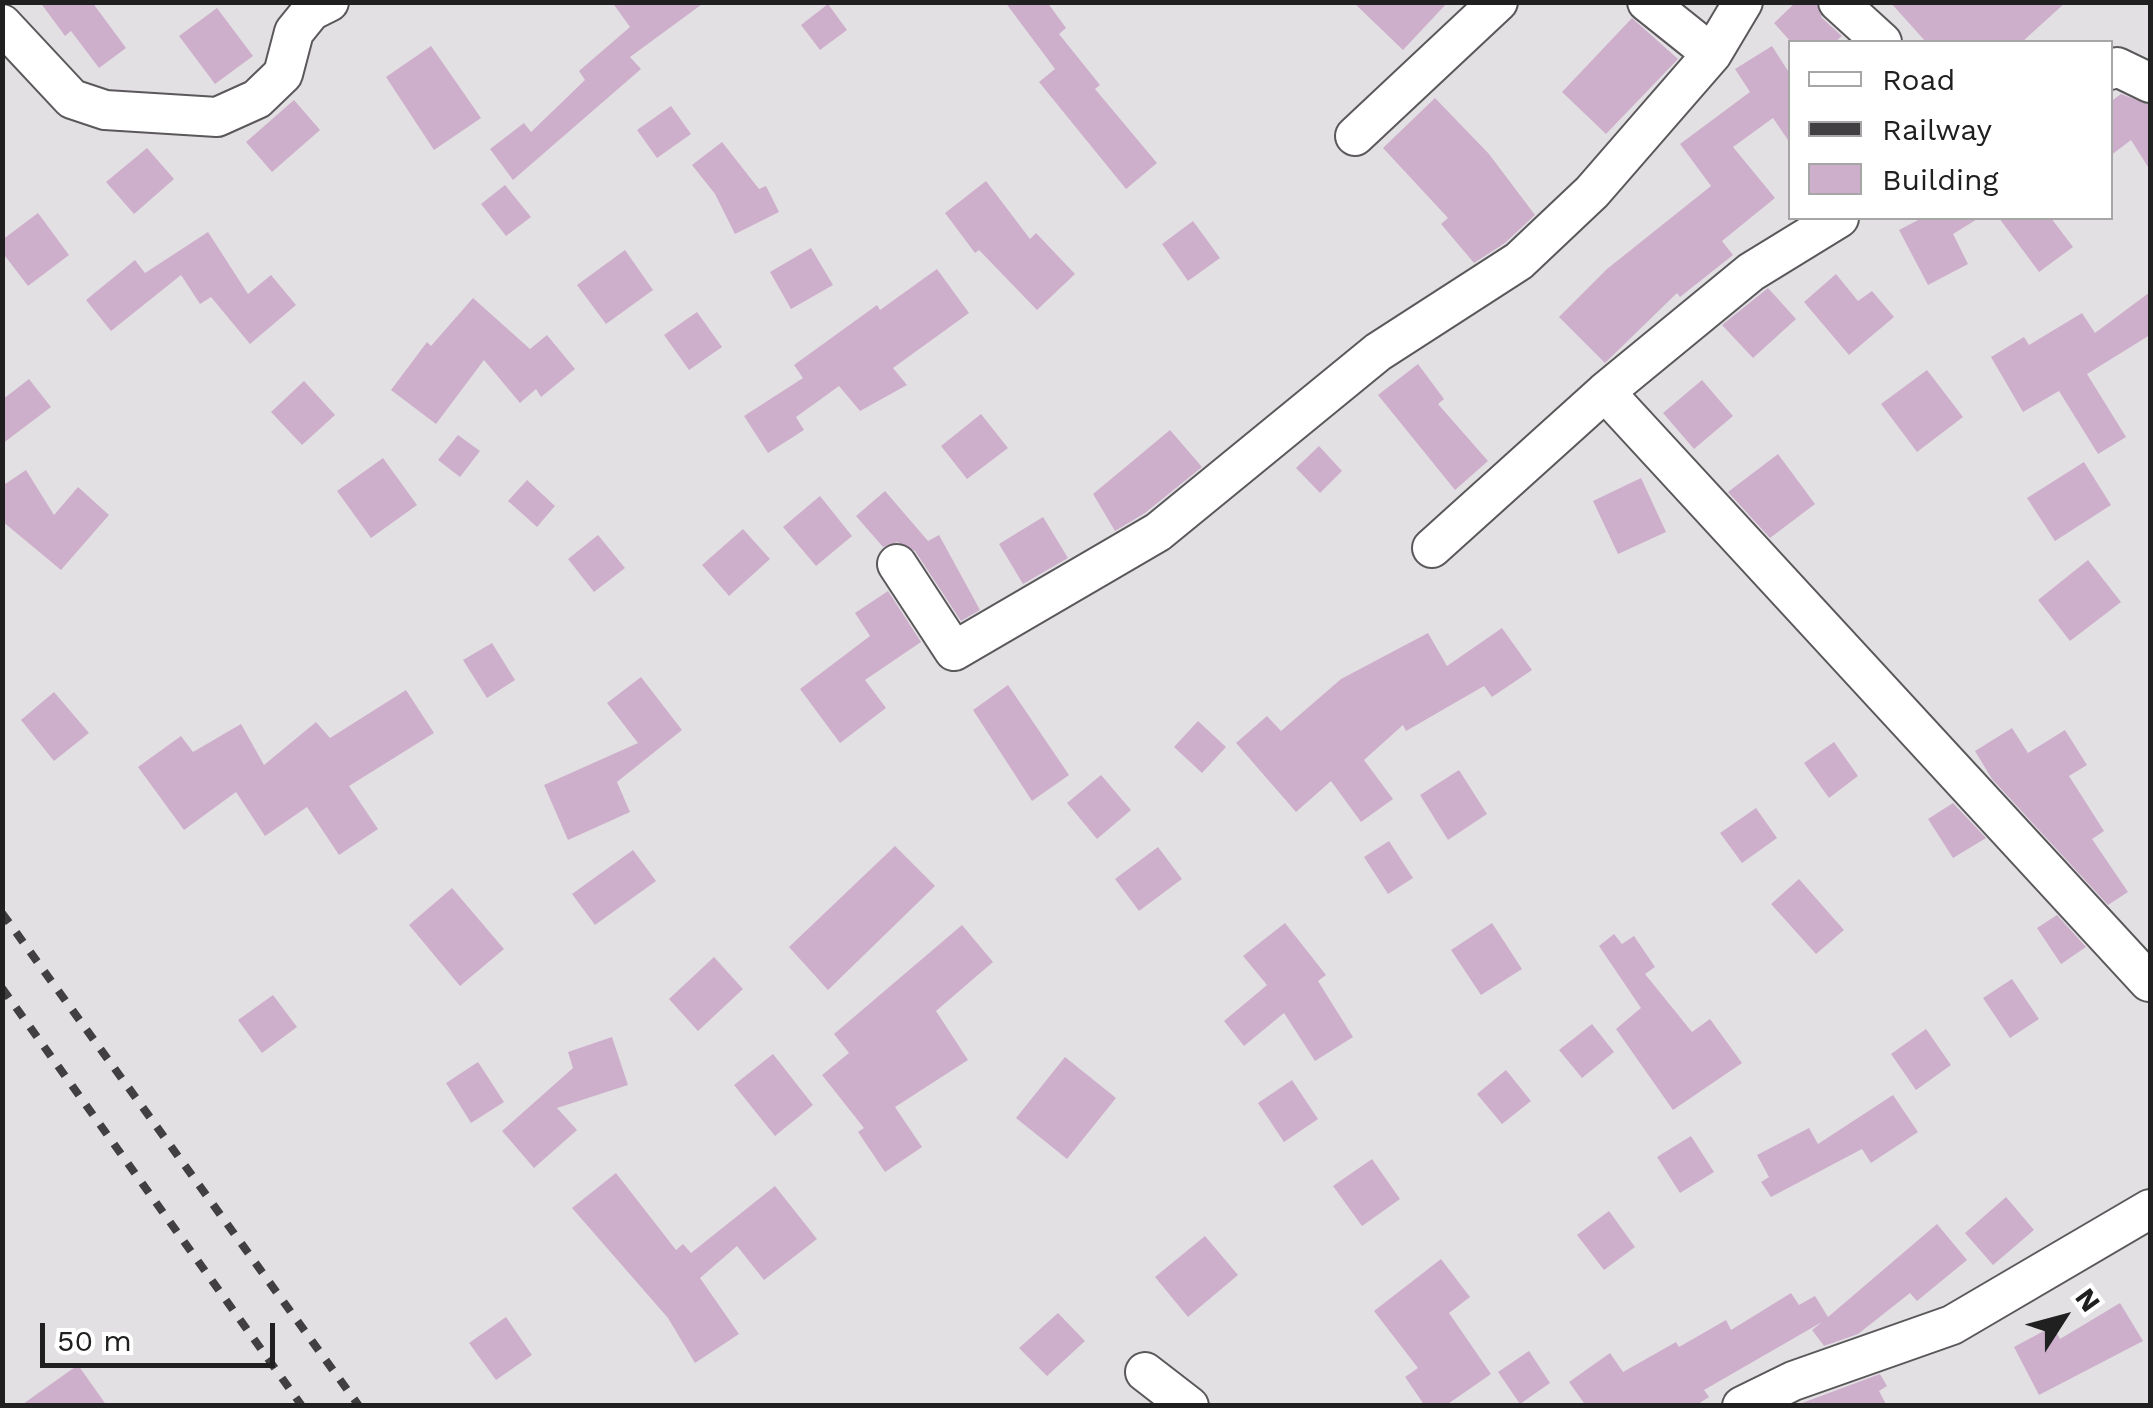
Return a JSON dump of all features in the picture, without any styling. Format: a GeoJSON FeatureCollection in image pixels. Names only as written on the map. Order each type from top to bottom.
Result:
{"type":"FeatureCollection","features":[{"type":"Feature","properties":{"kind":"street"},"geometry":{"type":"LineString","coordinates":[[2,24],[72,98],[105,110],[216,118],[257,99],[283,74],[294,32],[311,12],[329,2]]}},
{"type":"Feature","properties":{"kind":"street"},"geometry":{"type":"LineString","coordinates":[[1355,136],[1498,2]]}},
{"type":"Feature","properties":{"kind":"street"},"geometry":{"type":"LineString","coordinates":[[1646,2],[1712,54]]}},
{"type":"Feature","properties":{"kind":"street"},"geometry":{"type":"LineString","coordinates":[[897,564],[954,651],[1158,532],[1378,352],[1519,261],[1592,192],[1712,54],[1743,2]]}},
{"type":"Feature","properties":{"kind":"street"},"geometry":{"type":"LineString","coordinates":[[1838,2],[1880,40]]}},
{"type":"Feature","properties":{"kind":"street"},"geometry":{"type":"LineString","coordinates":[[2113,69],[2118,67],[2150,83]]}},
{"type":"Feature","properties":{"kind":"street"},"geometry":{"type":"LineString","coordinates":[[1432,548],[1605,392],[1751,272],[1836,220]]}},
{"type":"Feature","properties":{"kind":"street"},"geometry":{"type":"LineString","coordinates":[[1605,392],[2148,982]]}},
{"type":"Feature","properties":{"kind":"street"},"geometry":{"type":"LineString","coordinates":[[1742,1406],[1793,1381],[1952,1325],[2150,1209]]}},
{"type":"Feature","properties":{"kind":"street"},"geometry":{"type":"LineString","coordinates":[[1144,1372],[1189,1406]]}},
{"type":"Feature","properties":{"kind":"building"},"geometry":{"type":"Polygon","coordinates":[[[40,2],[92,2],[126,48],[99,68],[71,31],[65,36],[40,2]]]}},
{"type":"Feature","properties":{"kind":"building"},"geometry":{"type":"Polygon","coordinates":[[[612,2],[705,2],[630,57],[641,69],[513,180],[490,149],[524,123],[531,132],[585,80],[579,71],[630,27],[612,2]]]}},
{"type":"Feature","properties":{"kind":"building"},"geometry":{"type":"Polygon","coordinates":[[[1005,2],[1047,2],[1066,28],[1059,34],[1100,85],[1095,89],[1157,163],[1126,189],[1039,82],[1055,69],[1005,2]]]}},
{"type":"Feature","properties":{"kind":"building"},"geometry":{"type":"Polygon","coordinates":[[[1353,2],[1448,2],[1403,50],[1353,2]]]}},
{"type":"Feature","properties":{"kind":"building"},"geometry":{"type":"Polygon","coordinates":[[[1796,2],[1816,2],[1822,18],[1842,36],[1837,40],[1789,40],[1774,23],[1796,2]]]}},
{"type":"Feature","properties":{"kind":"building"},"geometry":{"type":"Polygon","coordinates":[[[1890,2],[2066,2],[2024,40],[1924,40],[1890,2]]]}},
{"type":"Feature","properties":{"kind":"building"},"geometry":{"type":"Polygon","coordinates":[[[828,4],[847,30],[820,50],[801,25],[828,4]]]}},
{"type":"Feature","properties":{"kind":"building"},"geometry":{"type":"Polygon","coordinates":[[[217,8],[253,56],[215,84],[179,36],[217,8]]]}},
{"type":"Feature","properties":{"kind":"building"},"geometry":{"type":"Polygon","coordinates":[[[1632,18],[1678,59],[1606,134],[1562,92],[1632,18]]]}},
{"type":"Feature","properties":{"kind":"building"},"geometry":{"type":"Polygon","coordinates":[[[431,46],[481,118],[434,150],[386,77],[431,46]]]}},
{"type":"Feature","properties":{"kind":"building"},"geometry":{"type":"Polygon","coordinates":[[[1772,46],[1788,71],[1788,140],[1773,118],[1733,147],[1775,198],[1722,241],[1733,255],[1680,297],[1677,293],[1605,363],[1559,317],[1607,269],[1711,186],[1680,144],[1750,92],[1735,69],[1772,46]]]}},
{"type":"Feature","properties":{"kind":"building"},"geometry":{"type":"Polygon","coordinates":[[[2121,94],[2150,105],[2150,170],[2131,140],[2113,154],[2113,100],[2121,94]]]}},
{"type":"Feature","properties":{"kind":"building"},"geometry":{"type":"Polygon","coordinates":[[[1435,98],[1489,154],[1535,215],[1505,243],[1474,263],[1441,224],[1448,218],[1383,148],[1435,98]]]}},
{"type":"Feature","properties":{"kind":"building"},"geometry":{"type":"Polygon","coordinates":[[[294,100],[320,130],[272,172],[246,142],[294,100]]]}},
{"type":"Feature","properties":{"kind":"building"},"geometry":{"type":"Polygon","coordinates":[[[671,106],[691,134],[657,158],[637,130],[671,106]]]}},
{"type":"Feature","properties":{"kind":"building"},"geometry":{"type":"Polygon","coordinates":[[[722,142],[759,189],[766,186],[779,212],[735,234],[715,194],[692,165],[722,142]]]}},
{"type":"Feature","properties":{"kind":"building"},"geometry":{"type":"Polygon","coordinates":[[[147,148],[174,179],[134,214],[106,182],[147,148]]]}},
{"type":"Feature","properties":{"kind":"building"},"geometry":{"type":"Polygon","coordinates":[[[986,181],[1030,239],[1036,233],[1075,274],[1037,310],[979,250],[975,253],[945,213],[986,181]]]}},
{"type":"Feature","properties":{"kind":"building"},"geometry":{"type":"Polygon","coordinates":[[[505,185],[531,217],[506,236],[481,204],[505,185]]]}},
{"type":"Feature","properties":{"kind":"building"},"geometry":{"type":"Polygon","coordinates":[[[38,213],[69,255],[28,286],[2,252],[2,240],[38,213]]]}},
{"type":"Feature","properties":{"kind":"building"},"geometry":{"type":"Polygon","coordinates":[[[1918,220],[1976,220],[1953,234],[1968,264],[1928,285],[1899,230],[1918,220]]]}},
{"type":"Feature","properties":{"kind":"building"},"geometry":{"type":"Polygon","coordinates":[[[2000,220],[2053,220],[2073,247],[2039,272],[2000,220]]]}},
{"type":"Feature","properties":{"kind":"building"},"geometry":{"type":"Polygon","coordinates":[[[1193,221],[1220,258],[1188,281],[1162,244],[1193,221]]]}},
{"type":"Feature","properties":{"kind":"building"},"geometry":{"type":"Polygon","coordinates":[[[208,232],[248,294],[271,275],[296,305],[250,344],[211,297],[200,304],[181,275],[111,331],[86,300],[135,260],[145,273],[208,232]]]}},
{"type":"Feature","properties":{"kind":"building"},"geometry":{"type":"Polygon","coordinates":[[[811,248],[833,285],[791,309],[770,272],[811,248]]]}},
{"type":"Feature","properties":{"kind":"building"},"geometry":{"type":"Polygon","coordinates":[[[625,250],[653,290],[606,324],[577,285],[625,250]]]}},
{"type":"Feature","properties":{"kind":"building"},"geometry":{"type":"Polygon","coordinates":[[[937,269],[969,313],[893,368],[907,385],[860,411],[839,386],[796,417],[804,430],[768,453],[744,416],[803,378],[794,365],[877,305],[880,310],[937,269]]]}},
{"type":"Feature","properties":{"kind":"building"},"geometry":{"type":"Polygon","coordinates":[[[1836,274],[1858,301],[1872,291],[1894,317],[1849,355],[1804,302],[1836,274]]]}},
{"type":"Feature","properties":{"kind":"building"},"geometry":{"type":"Polygon","coordinates":[[[1768,288],[1796,319],[1753,358],[1722,325],[1768,288]]]}},
{"type":"Feature","properties":{"kind":"building"},"geometry":{"type":"Polygon","coordinates":[[[2150,292],[2150,335],[2087,374],[2126,437],[2098,454],[2059,391],[2023,412],[1991,357],[2024,337],[2029,345],[2082,313],[2095,333],[2150,292]]]}},
{"type":"Feature","properties":{"kind":"building"},"geometry":{"type":"Polygon","coordinates":[[[473,298],[530,349],[547,335],[575,369],[541,397],[536,389],[520,403],[484,360],[436,424],[391,390],[427,342],[431,346],[473,298]]]}},
{"type":"Feature","properties":{"kind":"building"},"geometry":{"type":"Polygon","coordinates":[[[697,312],[722,347],[689,370],[664,335],[697,312]]]}},
{"type":"Feature","properties":{"kind":"building"},"geometry":{"type":"Polygon","coordinates":[[[1418,364],[1444,399],[1438,404],[1488,461],[1455,490],[1378,395],[1418,364]]]}},
{"type":"Feature","properties":{"kind":"building"},"geometry":{"type":"Polygon","coordinates":[[[1927,370],[1963,417],[1917,452],[1881,404],[1927,370]]]}},
{"type":"Feature","properties":{"kind":"building"},"geometry":{"type":"Polygon","coordinates":[[[29,379],[51,407],[2,444],[2,400],[29,379]]]}},
{"type":"Feature","properties":{"kind":"building"},"geometry":{"type":"Polygon","coordinates":[[[1702,380],[1733,416],[1694,449],[1663,413],[1702,380]]]}},
{"type":"Feature","properties":{"kind":"building"},"geometry":{"type":"Polygon","coordinates":[[[304,381],[335,415],[302,445],[271,412],[304,381]]]}},
{"type":"Feature","properties":{"kind":"building"},"geometry":{"type":"Polygon","coordinates":[[[981,414],[1008,448],[967,479],[941,446],[981,414]]]}},
{"type":"Feature","properties":{"kind":"building"},"geometry":{"type":"Polygon","coordinates":[[[1170,430],[1202,467],[1145,513],[1115,531],[1093,494],[1170,430]]]}},
{"type":"Feature","properties":{"kind":"building"},"geometry":{"type":"Polygon","coordinates":[[[458,435],[480,451],[460,477],[438,460],[458,435]]]}},
{"type":"Feature","properties":{"kind":"building"},"geometry":{"type":"Polygon","coordinates":[[[1319,446],[1342,471],[1320,493],[1296,468],[1319,446]]]}},
{"type":"Feature","properties":{"kind":"building"},"geometry":{"type":"Polygon","coordinates":[[[1778,454],[1815,504],[1770,538],[1728,492],[1778,454]]]}},
{"type":"Feature","properties":{"kind":"building"},"geometry":{"type":"Polygon","coordinates":[[[383,458],[417,505],[371,538],[337,491],[383,458]]]}},
{"type":"Feature","properties":{"kind":"building"},"geometry":{"type":"Polygon","coordinates":[[[2084,462],[2111,505],[2055,541],[2027,498],[2084,462]]]}},
{"type":"Feature","properties":{"kind":"building"},"geometry":{"type":"Polygon","coordinates":[[[26,470],[54,515],[78,487],[109,515],[61,570],[2,521],[2,486],[26,470]]]}},
{"type":"Feature","properties":{"kind":"building"},"geometry":{"type":"Polygon","coordinates":[[[1641,478],[1666,532],[1618,554],[1593,501],[1641,478]]]}},
{"type":"Feature","properties":{"kind":"building"},"geometry":{"type":"Polygon","coordinates":[[[527,480],[555,506],[537,527],[508,501],[527,480]]]}},
{"type":"Feature","properties":{"kind":"building"},"geometry":{"type":"Polygon","coordinates":[[[885,491],[928,541],[939,535],[980,610],[961,621],[915,551],[897,542],[883,547],[856,516],[885,491]]]}},
{"type":"Feature","properties":{"kind":"building"},"geometry":{"type":"Polygon","coordinates":[[[820,496],[852,536],[816,566],[783,527],[820,496]]]}},
{"type":"Feature","properties":{"kind":"building"},"geometry":{"type":"Polygon","coordinates":[[[1043,517],[1068,558],[1023,584],[999,544],[1043,517]]]}},
{"type":"Feature","properties":{"kind":"building"},"geometry":{"type":"Polygon","coordinates":[[[743,529],[770,559],[729,596],[702,565],[743,529]]]}},
{"type":"Feature","properties":{"kind":"building"},"geometry":{"type":"Polygon","coordinates":[[[598,535],[625,568],[594,592],[568,559],[598,535]]]}},
{"type":"Feature","properties":{"kind":"building"},"geometry":{"type":"Polygon","coordinates":[[[2088,560],[2121,602],[2070,641],[2038,600],[2088,560]]]}},
{"type":"Feature","properties":{"kind":"building"},"geometry":{"type":"Polygon","coordinates":[[[888,591],[921,642],[865,680],[886,708],[840,743],[800,689],[870,636],[855,613],[888,591]]]}},
{"type":"Feature","properties":{"kind":"building"},"geometry":{"type":"Polygon","coordinates":[[[1502,628],[1532,670],[1492,697],[1484,686],[1406,731],[1403,725],[1364,760],[1393,799],[1361,822],[1331,781],[1296,812],[1236,743],[1267,716],[1281,731],[1341,679],[1428,633],[1447,666],[1502,628]]]}},
{"type":"Feature","properties":{"kind":"building"},"geometry":{"type":"Polygon","coordinates":[[[492,643],[515,680],[487,698],[463,660],[492,643]]]}},
{"type":"Feature","properties":{"kind":"building"},"geometry":{"type":"Polygon","coordinates":[[[641,677],[682,730],[617,782],[630,812],[568,840],[544,785],[638,743],[607,703],[641,677]]]}},
{"type":"Feature","properties":{"kind":"building"},"geometry":{"type":"Polygon","coordinates":[[[1008,685],[1069,775],[1032,801],[973,710],[1008,685]]]}},
{"type":"Feature","properties":{"kind":"building"},"geometry":{"type":"Polygon","coordinates":[[[406,690],[434,733],[349,786],[378,829],[339,855],[307,807],[265,836],[236,792],[184,830],[138,767],[181,736],[193,752],[241,724],[264,765],[316,722],[330,738],[406,690]]]}},
{"type":"Feature","properties":{"kind":"building"},"geometry":{"type":"Polygon","coordinates":[[[54,692],[89,733],[54,761],[21,720],[54,692]]]}},
{"type":"Feature","properties":{"kind":"building"},"geometry":{"type":"Polygon","coordinates":[[[1198,721],[1226,747],[1202,773],[1174,747],[1198,721]]]}},
{"type":"Feature","properties":{"kind":"building"},"geometry":{"type":"Polygon","coordinates":[[[2012,728],[2028,753],[2065,730],[2087,765],[2069,776],[2104,831],[2092,839],[2128,892],[2108,905],[1992,779],[1975,751],[2012,728]]]}},
{"type":"Feature","properties":{"kind":"building"},"geometry":{"type":"Polygon","coordinates":[[[1834,742],[1858,776],[1829,798],[1804,763],[1834,742]]]}},
{"type":"Feature","properties":{"kind":"building"},"geometry":{"type":"Polygon","coordinates":[[[1459,770],[1487,814],[1448,840],[1420,795],[1459,770]]]}},
{"type":"Feature","properties":{"kind":"building"},"geometry":{"type":"Polygon","coordinates":[[[1101,775],[1131,810],[1097,839],[1067,803],[1101,775]]]}},
{"type":"Feature","properties":{"kind":"building"},"geometry":{"type":"Polygon","coordinates":[[[1953,803],[1986,838],[1953,858],[1928,819],[1953,803]]]}},
{"type":"Feature","properties":{"kind":"building"},"geometry":{"type":"Polygon","coordinates":[[[1756,808],[1777,838],[1742,863],[1720,833],[1756,808]]]}},
{"type":"Feature","properties":{"kind":"building"},"geometry":{"type":"Polygon","coordinates":[[[1389,841],[1413,878],[1388,894],[1364,857],[1389,841]]]}},
{"type":"Feature","properties":{"kind":"building"},"geometry":{"type":"Polygon","coordinates":[[[895,846],[935,886],[828,990],[789,947],[895,846]]]}},
{"type":"Feature","properties":{"kind":"building"},"geometry":{"type":"Polygon","coordinates":[[[1158,847],[1182,879],[1139,911],[1115,879],[1158,847]]]}},
{"type":"Feature","properties":{"kind":"building"},"geometry":{"type":"Polygon","coordinates":[[[633,850],[656,881],[595,925],[572,894],[633,850]]]}},
{"type":"Feature","properties":{"kind":"building"},"geometry":{"type":"Polygon","coordinates":[[[1799,879],[1844,930],[1816,954],[1771,904],[1799,879]]]}},
{"type":"Feature","properties":{"kind":"building"},"geometry":{"type":"Polygon","coordinates":[[[452,888],[504,949],[460,986],[409,925],[452,888]]]}},
{"type":"Feature","properties":{"kind":"building"},"geometry":{"type":"Polygon","coordinates":[[[2057,915],[2086,947],[2061,964],[2037,928],[2057,915]]]}},
{"type":"Feature","properties":{"kind":"building"},"geometry":{"type":"Polygon","coordinates":[[[1285,923],[1326,975],[1318,981],[1353,1037],[1315,1061],[1284,1013],[1244,1046],[1224,1021],[1267,985],[1243,956],[1285,923]]]}},
{"type":"Feature","properties":{"kind":"building"},"geometry":{"type":"Polygon","coordinates":[[[1492,923],[1522,969],[1481,995],[1451,950],[1492,923]]]}},
{"type":"Feature","properties":{"kind":"building"},"geometry":{"type":"Polygon","coordinates":[[[962,925],[993,962],[936,1011],[968,1060],[895,1107],[922,1147],[885,1172],[858,1132],[864,1128],[822,1075],[849,1053],[834,1034],[962,925]]]}},
{"type":"Feature","properties":{"kind":"building"},"geometry":{"type":"Polygon","coordinates":[[[1614,934],[1622,944],[1634,936],[1655,967],[1645,974],[1692,1032],[1710,1019],[1742,1063],[1673,1110],[1616,1029],[1641,1008],[1599,946],[1614,934]]]}},
{"type":"Feature","properties":{"kind":"building"},"geometry":{"type":"Polygon","coordinates":[[[714,957],[743,989],[698,1031],[669,999],[714,957]]]}},
{"type":"Feature","properties":{"kind":"building"},"geometry":{"type":"Polygon","coordinates":[[[2012,979],[2039,1019],[2010,1038],[1983,998],[2012,979]]]}},
{"type":"Feature","properties":{"kind":"building"},"geometry":{"type":"Polygon","coordinates":[[[273,995],[297,1027],[262,1053],[238,1020],[273,995]]]}},
{"type":"Feature","properties":{"kind":"building"},"geometry":{"type":"Polygon","coordinates":[[[1592,1024],[1614,1052],[1582,1078],[1559,1050],[1592,1024]]]}},
{"type":"Feature","properties":{"kind":"building"},"geometry":{"type":"Polygon","coordinates":[[[1926,1029],[1951,1065],[1916,1090],[1891,1054],[1926,1029]]]}},
{"type":"Feature","properties":{"kind":"building"},"geometry":{"type":"Polygon","coordinates":[[[612,1037],[628,1085],[557,1108],[577,1130],[534,1168],[502,1131],[573,1068],[568,1052],[612,1037]]]}},
{"type":"Feature","properties":{"kind":"building"},"geometry":{"type":"Polygon","coordinates":[[[773,1054],[813,1105],[775,1136],[734,1085],[773,1054]]]}},
{"type":"Feature","properties":{"kind":"building"},"geometry":{"type":"Polygon","coordinates":[[[1065,1057],[1116,1098],[1067,1159],[1016,1118],[1065,1057]]]}},
{"type":"Feature","properties":{"kind":"building"},"geometry":{"type":"Polygon","coordinates":[[[478,1062],[504,1102],[471,1123],[446,1083],[478,1062]]]}},
{"type":"Feature","properties":{"kind":"building"},"geometry":{"type":"Polygon","coordinates":[[[1506,1070],[1531,1101],[1502,1124],[1477,1094],[1506,1070]]]}},
{"type":"Feature","properties":{"kind":"building"},"geometry":{"type":"Polygon","coordinates":[[[1292,1080],[1318,1119],[1284,1142],[1258,1103],[1292,1080]]]}},
{"type":"Feature","properties":{"kind":"building"},"geometry":{"type":"Polygon","coordinates":[[[1893,1095],[1918,1132],[1871,1163],[1862,1149],[1771,1197],[1761,1182],[1769,1177],[1757,1155],[1809,1128],[1818,1144],[1893,1095]]]}},
{"type":"Feature","properties":{"kind":"building"},"geometry":{"type":"Polygon","coordinates":[[[1691,1136],[1714,1172],[1680,1193],[1657,1157],[1691,1136]]]}},
{"type":"Feature","properties":{"kind":"building"},"geometry":{"type":"Polygon","coordinates":[[[1372,1159],[1400,1199],[1362,1226],[1333,1186],[1372,1159]]]}},
{"type":"Feature","properties":{"kind":"building"},"geometry":{"type":"Polygon","coordinates":[[[616,1173],[676,1250],[683,1244],[691,1253],[775,1186],[817,1239],[764,1280],[737,1246],[700,1278],[739,1334],[695,1363],[668,1318],[572,1208],[616,1173]]]}},
{"type":"Feature","properties":{"kind":"building"},"geometry":{"type":"Polygon","coordinates":[[[2006,1197],[2034,1230],[1993,1265],[1965,1233],[2006,1197]]]}},
{"type":"Feature","properties":{"kind":"building"},"geometry":{"type":"Polygon","coordinates":[[[1609,1211],[1635,1247],[1604,1270],[1577,1235],[1609,1211]]]}},
{"type":"Feature","properties":{"kind":"building"},"geometry":{"type":"Polygon","coordinates":[[[1937,1224],[1967,1260],[1917,1301],[1910,1293],[1858,1334],[1824,1346],[1812,1330],[1822,1322],[1704,1390],[1709,1397],[1695,1406],[1586,1406],[1569,1382],[1610,1353],[1623,1372],[1726,1320],[1731,1330],[1791,1293],[1799,1305],[1815,1296],[1828,1317],[1937,1224]]]}},
{"type":"Feature","properties":{"kind":"building"},"geometry":{"type":"Polygon","coordinates":[[[1205,1236],[1238,1275],[1188,1317],[1155,1277],[1205,1236]]]}},
{"type":"Feature","properties":{"kind":"building"},"geometry":{"type":"Polygon","coordinates":[[[1441,1259],[1470,1297],[1449,1313],[1491,1374],[1445,1406],[1425,1406],[1405,1377],[1418,1368],[1374,1311],[1441,1259]]]}},
{"type":"Feature","properties":{"kind":"building"},"geometry":{"type":"Polygon","coordinates":[[[2120,1303],[2143,1341],[2039,1395],[2014,1347],[2053,1326],[2060,1339],[2120,1303]]]}},
{"type":"Feature","properties":{"kind":"building"},"geometry":{"type":"Polygon","coordinates":[[[1058,1313],[1085,1341],[1047,1376],[1019,1348],[1058,1313]]]}},
{"type":"Feature","properties":{"kind":"building"},"geometry":{"type":"Polygon","coordinates":[[[506,1317],[532,1355],[496,1380],[469,1343],[506,1317]]]}},
{"type":"Feature","properties":{"kind":"building"},"geometry":{"type":"Polygon","coordinates":[[[1529,1351],[1550,1383],[1520,1404],[1498,1372],[1529,1351]]]}},
{"type":"Feature","properties":{"kind":"building"},"geometry":{"type":"Polygon","coordinates":[[[78,1365],[107,1406],[20,1406],[78,1365]]]}},
{"type":"Feature","properties":{"kind":"building"},"geometry":{"type":"Polygon","coordinates":[[[1880,1374],[1887,1386],[1879,1391],[1887,1406],[1794,1406],[1880,1374]]]}},
{"type":"Feature","properties":{"kind":"railway"},"geometry":{"type":"LineString","coordinates":[[2,913],[359,1406]]}},
{"type":"Feature","properties":{"kind":"railway"},"geometry":{"type":"LineString","coordinates":[[2,988],[302,1406]]}}]}
